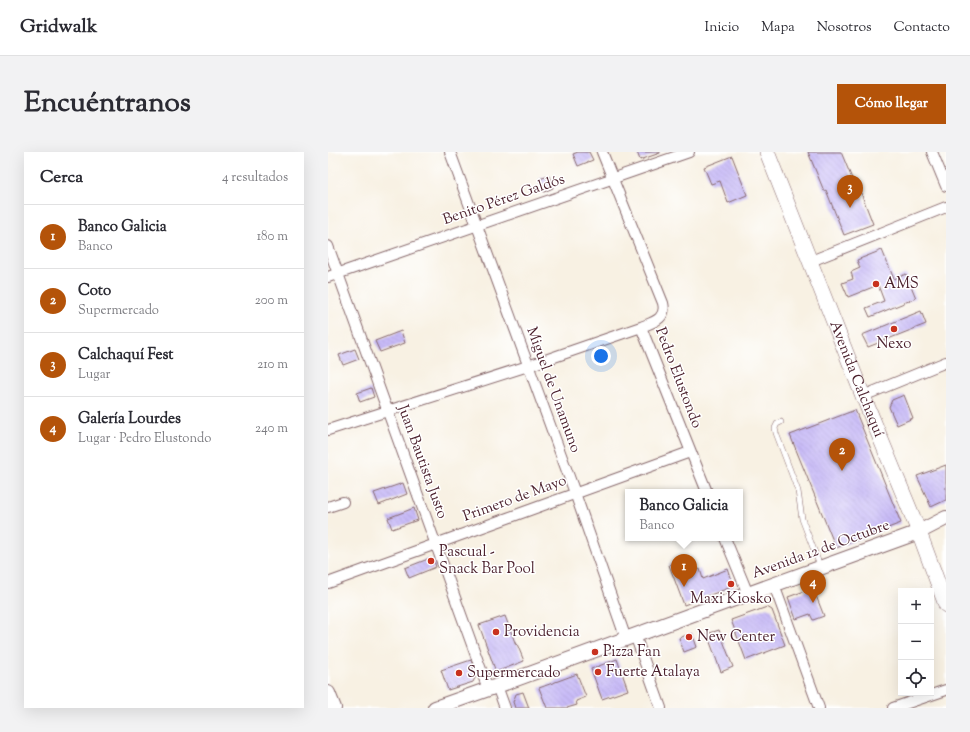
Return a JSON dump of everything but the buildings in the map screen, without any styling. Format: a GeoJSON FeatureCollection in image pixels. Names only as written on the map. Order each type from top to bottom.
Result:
{"type":"FeatureCollection","features":[{"type":"Feature","properties":{"kind":"main road","name":"Avenida Calchaquí"},"geometry":{"type":"LineString","coordinates":[[767,152],[811,260],[946,605]]}},
{"type":"Feature","properties":{"kind":"main road","name":"Avenida 12 de Octubre"},"geometry":{"type":"LineString","coordinates":[[435,708],[918,532],[946,518]]}},
{"type":"Feature","properties":{"kind":"main road"},"geometry":{"type":"LineString","coordinates":[[328,693],[334,708]]}},
{"type":"Feature","properties":{"kind":"street","name":"Miguel de Unamuno"},"geometry":{"type":"LineString","coordinates":[[450,152],[575,493],[630,637],[661,708]]}},
{"type":"Feature","properties":{"kind":"street","name":"Pedro Elustondo"},"geometry":{"type":"LineString","coordinates":[[602,152],[663,303],[664,308],[661,317],[641,328],[706,489]]}},
{"type":"Feature","properties":{"kind":"street","name":"Benito Pérez Galdós"},"geometry":{"type":"LineString","coordinates":[[328,277],[689,152]]}},
{"type":"Feature","properties":{"kind":"street"},"geometry":{"type":"LineString","coordinates":[[932,152],[946,186]]}},
{"type":"Feature","properties":{"kind":"street"},"geometry":{"type":"LineString","coordinates":[[811,260],[946,207]]}},
{"type":"Feature","properties":{"kind":"street","name":"Juan Bautista Justo"},"geometry":{"type":"LineString","coordinates":[[328,246],[387,411],[492,688],[505,708]]}},
{"type":"Feature","properties":{"kind":"street"},"geometry":{"type":"LineString","coordinates":[[328,430],[641,328]]}},
{"type":"Feature","properties":{"kind":"street"},"geometry":{"type":"LineString","coordinates":[[864,396],[946,362]]}},
{"type":"Feature","properties":{"kind":"street","name":"Primero de Mayo"},"geometry":{"type":"LineString","coordinates":[[328,583],[690,452]]}},
{"type":"Feature","properties":{"kind":"street"},"geometry":{"type":"LineString","coordinates":[[328,507],[343,502]]}},
{"type":"Feature","properties":{"kind":"street"},"geometry":{"type":"LineString","coordinates":[[726,541],[748,594]]}},
{"type":"Feature","properties":{"kind":"street"},"geometry":{"type":"LineString","coordinates":[[774,585],[819,708]]}},
{"type":"Feature","properties":{"kind":"street"},"geometry":{"type":"LineString","coordinates":[[893,708],[946,690]]}},
{"type":"Feature","properties":{"kind":"lane"},"geometry":{"type":"LineString","coordinates":[[781,422],[777,424],[775,428],[776,433],[798,491],[802,520],[820,568]]}},
{"type":"Feature","properties":{"kind":"place","name":"Calchaquí Fest"},"geometry":{"type":"Point","coordinates":[850,208]}},
{"type":"Feature","properties":{"kind":"place","name":"AMS"},"geometry":{"type":"Point","coordinates":[876,284]}},
{"type":"Feature","properties":{"kind":"place","name":"Nexo"},"geometry":{"type":"Point","coordinates":[894,329]}},
{"type":"Feature","properties":{"kind":"place","name":"Coto"},"geometry":{"type":"Point","coordinates":[842,471]}},
{"type":"Feature","properties":{"kind":"place","name":"Pascual - Snack Bar Pool"},"geometry":{"type":"Point","coordinates":[431,561]}},
{"type":"Feature","properties":{"kind":"place","name":"Maxi Kiosko"},"geometry":{"type":"Point","coordinates":[731,584]}},
{"type":"Feature","properties":{"kind":"place","name":"Banco Galicia"},"geometry":{"type":"Point","coordinates":[684,587]}},
{"type":"Feature","properties":{"kind":"place","name":"Galería Lourdes"},"geometry":{"type":"Point","coordinates":[813,603]}},
{"type":"Feature","properties":{"kind":"place","name":"Providencia"},"geometry":{"type":"Point","coordinates":[496,632]}},
{"type":"Feature","properties":{"kind":"place","name":"New Center"},"geometry":{"type":"Point","coordinates":[689,637]}},
{"type":"Feature","properties":{"kind":"place","name":"Pizza Fan"},"geometry":{"type":"Point","coordinates":[595,652]}},
{"type":"Feature","properties":{"kind":"place","name":"Fuerte Atalaya"},"geometry":{"type":"Point","coordinates":[598,672]}},
{"type":"Feature","properties":{"kind":"place","name":"Supermercado"},"geometry":{"type":"Point","coordinates":[459,673]}}]}
